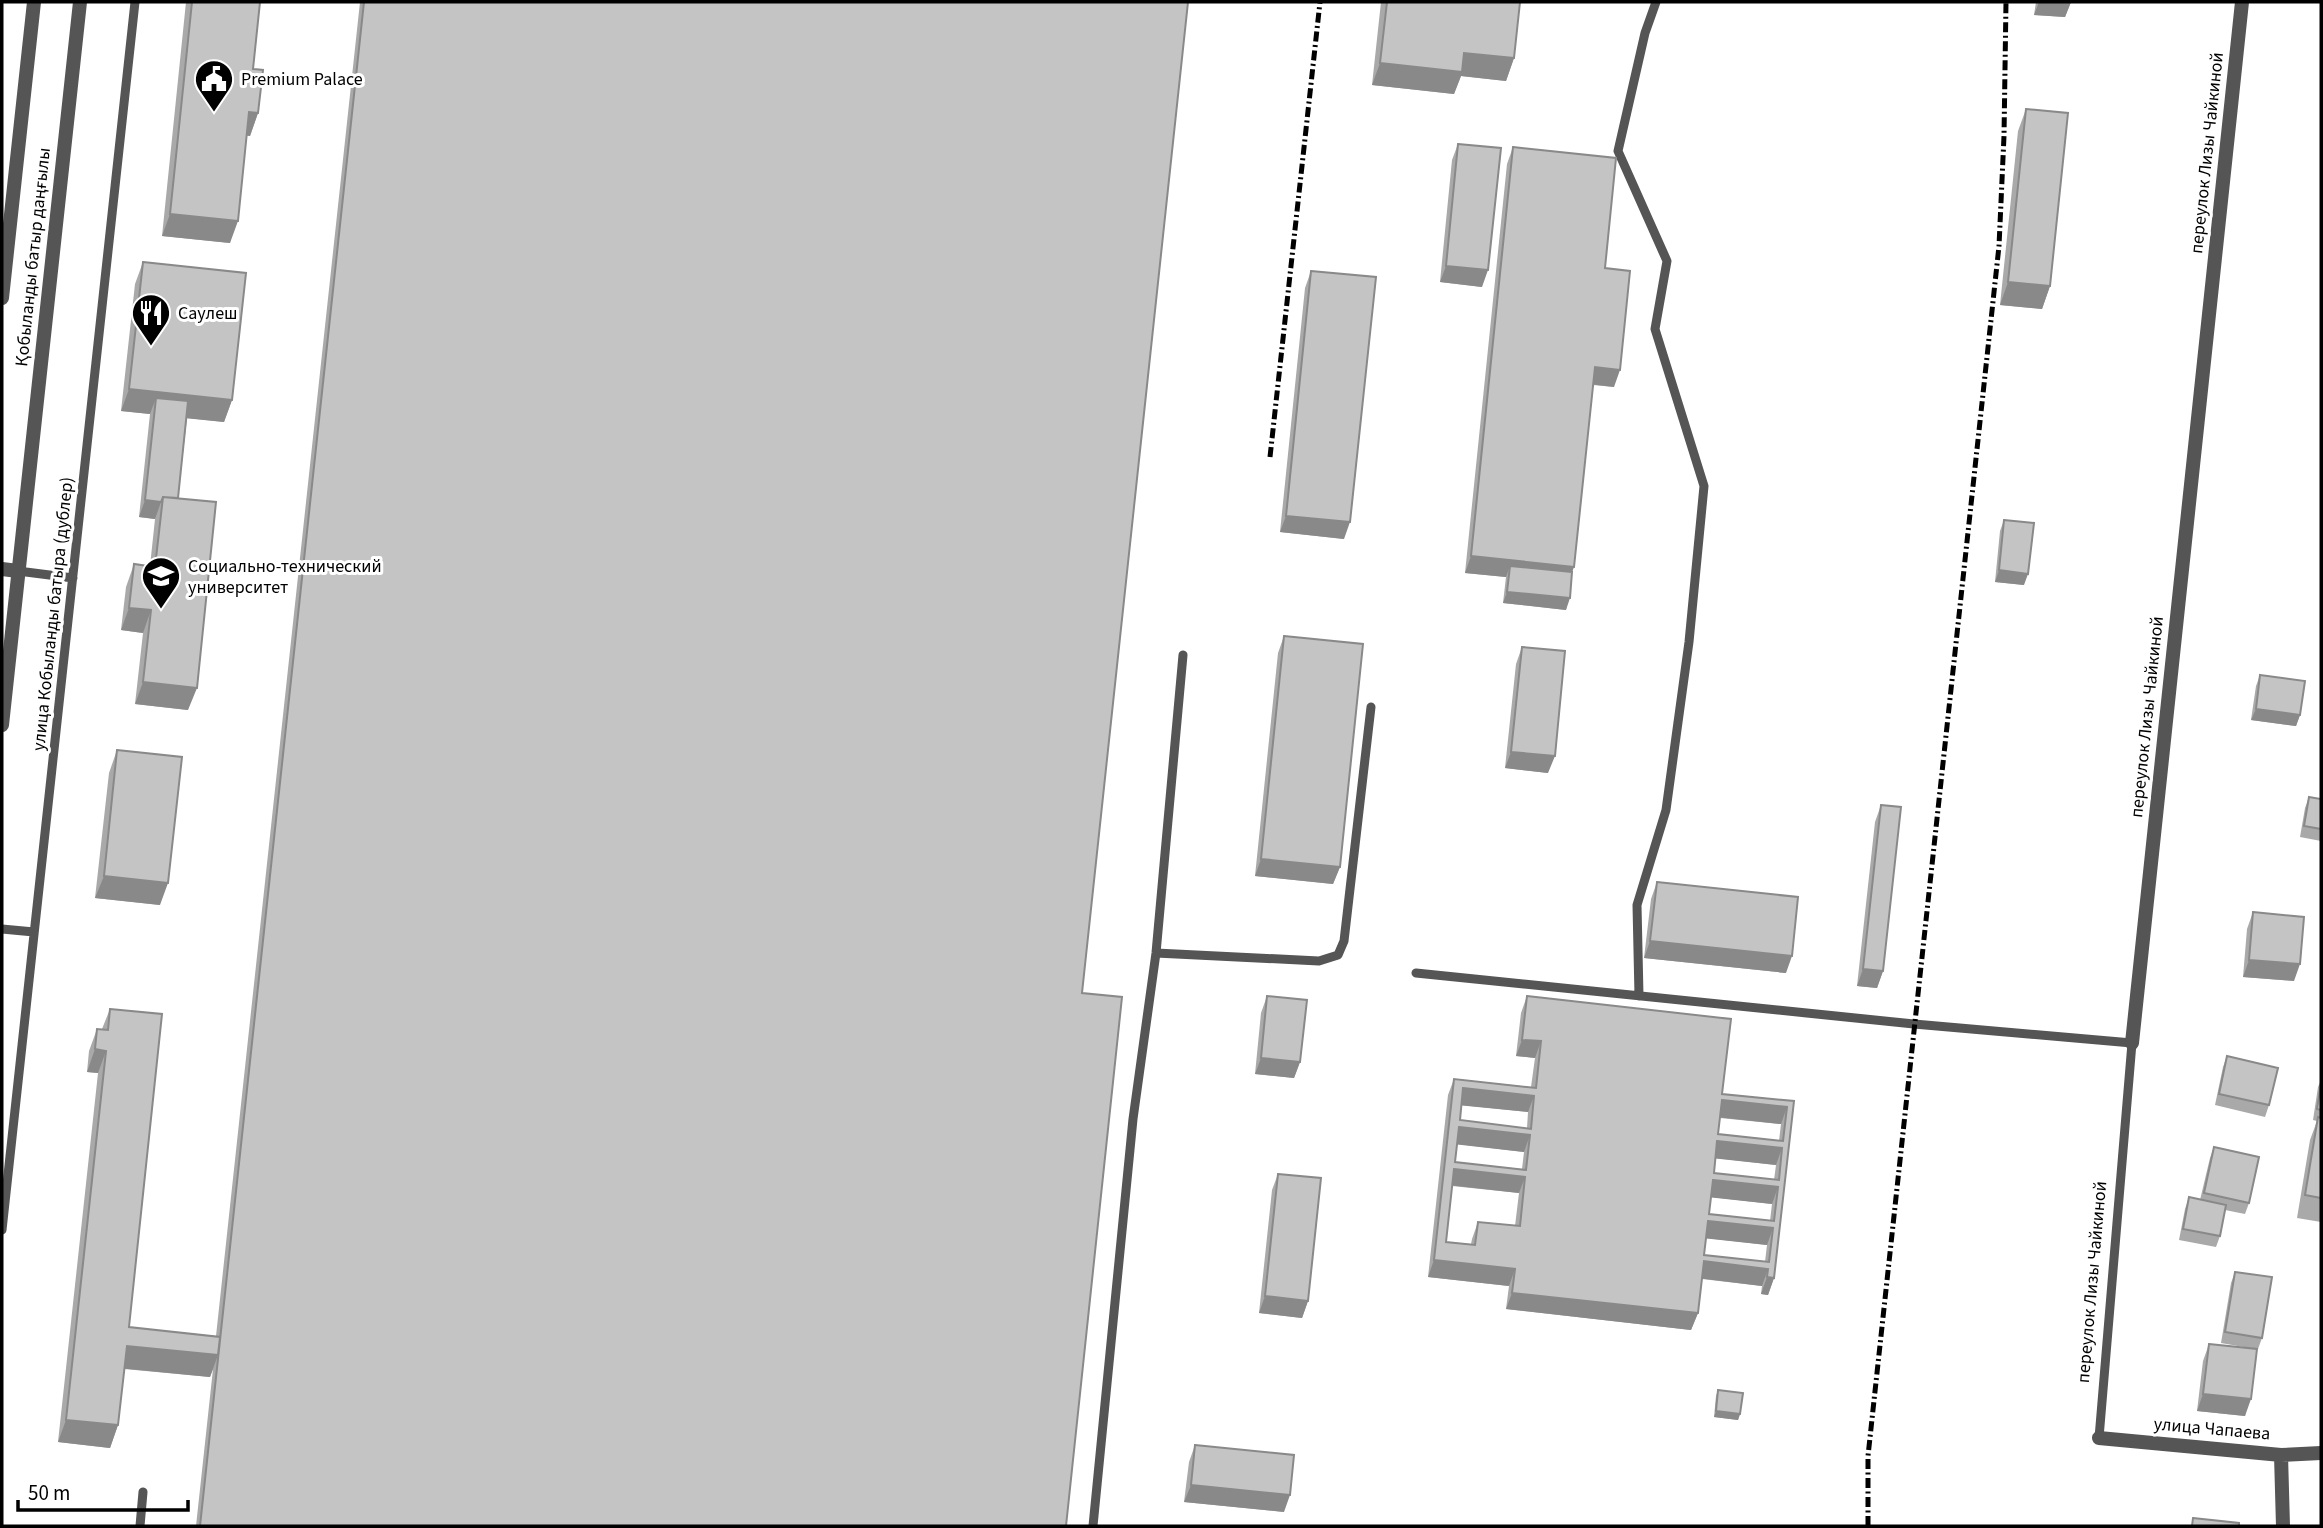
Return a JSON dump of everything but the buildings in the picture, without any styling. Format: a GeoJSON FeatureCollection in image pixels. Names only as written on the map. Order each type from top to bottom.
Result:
{"type":"FeatureCollection","features":[{"type":"Feature","properties":{"kind":"street","name":"Қобыланды батыр даңғылы"},"geometry":{"type":"LineString","coordinates":[[2,298],[34,2]]}},
{"type":"Feature","properties":{"kind":"street","name":"Қобыланды батыр даңғылы"},"geometry":{"type":"LineString","coordinates":[[2,725],[80,2]]}},
{"type":"Feature","properties":{"kind":"street","name":"переулок Лизы Чайкиной"},"geometry":{"type":"LineString","coordinates":[[2132,1043],[2242,2]]}},
{"type":"Feature","properties":{"kind":"street"},"geometry":{"type":"LineString","coordinates":[[2,569],[18,571]]}},
{"type":"Feature","properties":{"kind":"street","name":"улица Чапаева"},"geometry":{"type":"LineString","coordinates":[[2099,1438],[2281,1455],[2321,1453]]}},
{"type":"Feature","properties":{"kind":"street"},"geometry":{"type":"LineString","coordinates":[[2281,1455],[2283,1526]]}},
{"type":"Feature","properties":{"kind":"lane","name":"улица Кобыланды батыра (дублер)"},"geometry":{"type":"LineString","coordinates":[[2,1230],[135,2]]}},
{"type":"Feature","properties":{"kind":"lane"},"geometry":{"type":"LineString","coordinates":[[1639,996],[1637,905],[1666,810],[1689,642],[1704,486],[1655,329],[1667,261],[1618,151],[1645,33],[1656,2]]}},
{"type":"Feature","properties":{"kind":"lane"},"geometry":{"type":"LineString","coordinates":[[18,571],[73,578]]}},
{"type":"Feature","properties":{"kind":"lane"},"geometry":{"type":"LineString","coordinates":[[1093,1526],[1133,1119],[1156,953],[1183,655]]}},
{"type":"Feature","properties":{"kind":"lane"},"geometry":{"type":"LineString","coordinates":[[1156,953],[1319,961],[1338,955],[1345,941],[1371,707]]}},
{"type":"Feature","properties":{"kind":"lane"},"geometry":{"type":"LineString","coordinates":[[2,929],[34,932]]}},
{"type":"Feature","properties":{"kind":"lane"},"geometry":{"type":"LineString","coordinates":[[1416,973],[1914,1024],[2132,1043]]}},
{"type":"Feature","properties":{"kind":"lane","name":"переулок Лизы Чайкиной"},"geometry":{"type":"LineString","coordinates":[[2099,1438],[2132,1043]]}},
{"type":"Feature","properties":{"kind":"lane"},"geometry":{"type":"LineString","coordinates":[[140,1526],[143,1492]]}},
{"type":"Feature","properties":{"kind":"railway"},"geometry":{"type":"LineString","coordinates":[[1270,457],[1320,2]]}},
{"type":"Feature","properties":{"kind":"railway"},"geometry":{"type":"LineString","coordinates":[[1868,1526],[1868,1456],[1999,246],[2006,2]]}},
{"type":"Feature","properties":{"kind":"place","name":"Premium Palace"},"geometry":{"type":"Point","coordinates":[214,113]}},
{"type":"Feature","properties":{"kind":"place","name":"Саулеш"},"geometry":{"type":"Point","coordinates":[151,347]}},
{"type":"Feature","properties":{"kind":"place","name":"Социально-технический университет"},"geometry":{"type":"Point","coordinates":[161,610]}}]}
